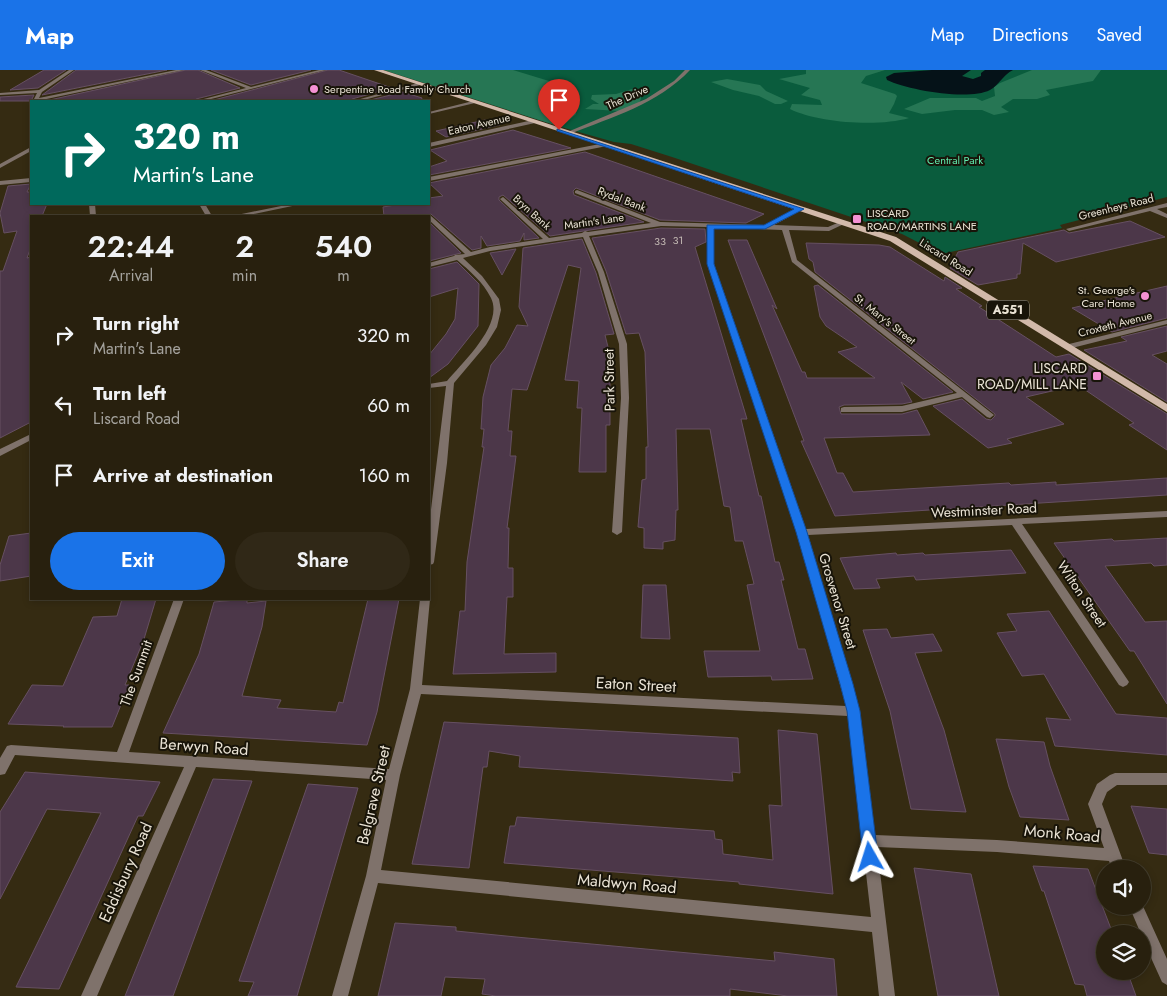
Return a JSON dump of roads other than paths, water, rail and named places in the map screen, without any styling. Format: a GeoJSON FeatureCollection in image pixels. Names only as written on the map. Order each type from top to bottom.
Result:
{"type":"FeatureCollection","features":[{"type":"Feature","properties":{"kind":"main road","name":"Liscard Road"},"geometry":{"type":"LineString","coordinates":[[378,70],[893,239],[1167,409]]}},
{"type":"Feature","properties":{"kind":"street"},"geometry":{"type":"LineString","coordinates":[[0,94],[40,91],[72,70]]}},
{"type":"Feature","properties":{"kind":"street"},"geometry":{"type":"LineString","coordinates":[[41,100],[182,70]]}},
{"type":"Feature","properties":{"kind":"street"},"geometry":{"type":"LineString","coordinates":[[202,70],[251,88]]}},
{"type":"Feature","properties":{"kind":"street"},"geometry":{"type":"LineString","coordinates":[[202,100],[324,70]]}},
{"type":"Feature","properties":{"kind":"street","name":"The Drive"},"geometry":{"type":"LineString","coordinates":[[568,133],[650,99],[680,80],[688,70]]}},
{"type":"Feature","properties":{"kind":"street"},"geometry":{"type":"LineString","coordinates":[[359,100],[418,84]]}},
{"type":"Feature","properties":{"kind":"street"},"geometry":{"type":"LineString","coordinates":[[36,100],[40,91]]}},
{"type":"Feature","properties":{"kind":"street"},"geometry":{"type":"LineString","coordinates":[[430,113],[473,102]]}},
{"type":"Feature","properties":{"kind":"street","name":"Eaton Avenue"},"geometry":{"type":"LineString","coordinates":[[430,145],[533,122]]}},
{"type":"Feature","properties":{"kind":"street"},"geometry":{"type":"LineString","coordinates":[[430,179],[605,145]]}},
{"type":"Feature","properties":{"kind":"street"},"geometry":{"type":"LineString","coordinates":[[0,166],[30,150]]}},
{"type":"Feature","properties":{"kind":"street"},"geometry":{"type":"LineString","coordinates":[[0,183],[30,180]]}},
{"type":"Feature","properties":{"kind":"street","name":"Rydal Bank"},"geometry":{"type":"LineString","coordinates":[[576,192],[661,224]]}},
{"type":"Feature","properties":{"kind":"street","name":"Bryn Bank"},"geometry":{"type":"LineString","coordinates":[[503,199],[547,239]]}},
{"type":"Feature","properties":{"kind":"street"},"geometry":{"type":"LineString","coordinates":[[240,215],[294,205]]}},
{"type":"Feature","properties":{"kind":"street","name":"Greenheys Road"},"geometry":{"type":"LineString","coordinates":[[1069,229],[1167,205]]}},
{"type":"Feature","properties":{"kind":"street","name":"Martin's Lane"},"geometry":{"type":"LineString","coordinates":[[765,227],[800,209]]}},
{"type":"Feature","properties":{"kind":"street"},"geometry":{"type":"LineString","coordinates":[[1151,209],[1167,216]]}},
{"type":"Feature","properties":{"kind":"street"},"geometry":{"type":"LineString","coordinates":[[421,210],[428,215]]}},
{"type":"Feature","properties":{"kind":"street"},"geometry":{"type":"LineString","coordinates":[[430,217],[468,253]]}},
{"type":"Feature","properties":{"kind":"street","name":"Martin's Lane"},"geometry":{"type":"LineString","coordinates":[[430,265],[468,253],[547,239],[661,224],[830,229],[844,222]]}},
{"type":"Feature","properties":{"kind":"street","name":"Grosvenor Street"},"geometry":{"type":"LineString","coordinates":[[710,226],[711,264],[802,532],[854,711],[887,996]]}},
{"type":"Feature","properties":{"kind":"street","name":"St. Mary's Street"},"geometry":{"type":"LineString","coordinates":[[785,228],[794,261],[990,415]]}},
{"type":"Feature","properties":{"kind":"street","name":"Park Street"},"geometry":{"type":"LineString","coordinates":[[585,234],[601,272],[623,344],[625,398],[617,532]]}},
{"type":"Feature","properties":{"kind":"street"},"geometry":{"type":"LineString","coordinates":[[430,554],[450,383],[482,345],[493,327],[497,310],[495,299],[480,277],[457,256]]}},
{"type":"Feature","properties":{"kind":"street","name":"Croxteth Avenue"},"geometry":{"type":"LineString","coordinates":[[1068,347],[1167,322]]}},
{"type":"Feature","properties":{"kind":"street"},"geometry":{"type":"LineString","coordinates":[[430,386],[450,383]]}},
{"type":"Feature","properties":{"kind":"street"},"geometry":{"type":"LineString","coordinates":[[844,410],[902,409],[963,394]]}},
{"type":"Feature","properties":{"kind":"street"},"geometry":{"type":"LineString","coordinates":[[0,453],[30,438]]}},
{"type":"Feature","properties":{"kind":"street","name":"Westminster Road"},"geometry":{"type":"LineString","coordinates":[[802,532],[1167,514]]}},
{"type":"Feature","properties":{"kind":"street","name":"Wilton Street"},"geometry":{"type":"LineString","coordinates":[[1016,522],[1123,682]]}},
{"type":"Feature","properties":{"kind":"street","name":"The Summit"},"geometry":{"type":"LineString","coordinates":[[121,757],[179,600]]}},
{"type":"Feature","properties":{"kind":"street","name":"Belgrave Street"},"geometry":{"type":"LineString","coordinates":[[340,996],[372,876],[394,775],[416,689],[424,600]]}},
{"type":"Feature","properties":{"kind":"street","name":"Eaton Street"},"geometry":{"type":"LineString","coordinates":[[416,689],[854,711]]}},
{"type":"Feature","properties":{"kind":"street","name":"Berwyn Road"},"geometry":{"type":"LineString","coordinates":[[0,770],[11,750],[394,775]]}},
{"type":"Feature","properties":{"kind":"street","name":"Eddisbury Road"},"geometry":{"type":"LineString","coordinates":[[89,996],[192,762]]}},
{"type":"Feature","properties":{"kind":"street","name":"Monk Road"},"geometry":{"type":"LineString","coordinates":[[869,840],[997,846],[1113,855],[1095,804],[1102,788],[1115,779],[1167,779]]}},
{"type":"Feature","properties":{"kind":"street"},"geometry":{"type":"LineString","coordinates":[[1113,855],[1116,860]]}},
{"type":"Feature","properties":{"kind":"street","name":"Maldwyn Road"},"geometry":{"type":"LineString","coordinates":[[372,876],[878,925]]}},
{"type":"Feature","properties":{"kind":"street"},"geometry":{"type":"LineString","coordinates":[[1140,915],[1167,977]]}},
{"type":"Feature","properties":{"kind":"place","name":"Serpentine Road Family Church"},"geometry":{"type":"Point","coordinates":[314,89]}},
{"type":"Feature","properties":{"kind":"place","name":"LISCARD ROAD/MARTINS LANE"},"geometry":{"type":"Point","coordinates":[857,219]}},
{"type":"Feature","properties":{"kind":"place","name":"St. George's Care Home"},"geometry":{"type":"Point","coordinates":[1145,296]}},
{"type":"Feature","properties":{"kind":"place","name":"LISCARD ROAD/MILL LANE"},"geometry":{"type":"Point","coordinates":[1097,376]}},
{"type":"Feature","properties":{"kind":"park label","name":"Central Park"},"geometry":{"type":"Point","coordinates":[955,160]}}]}
